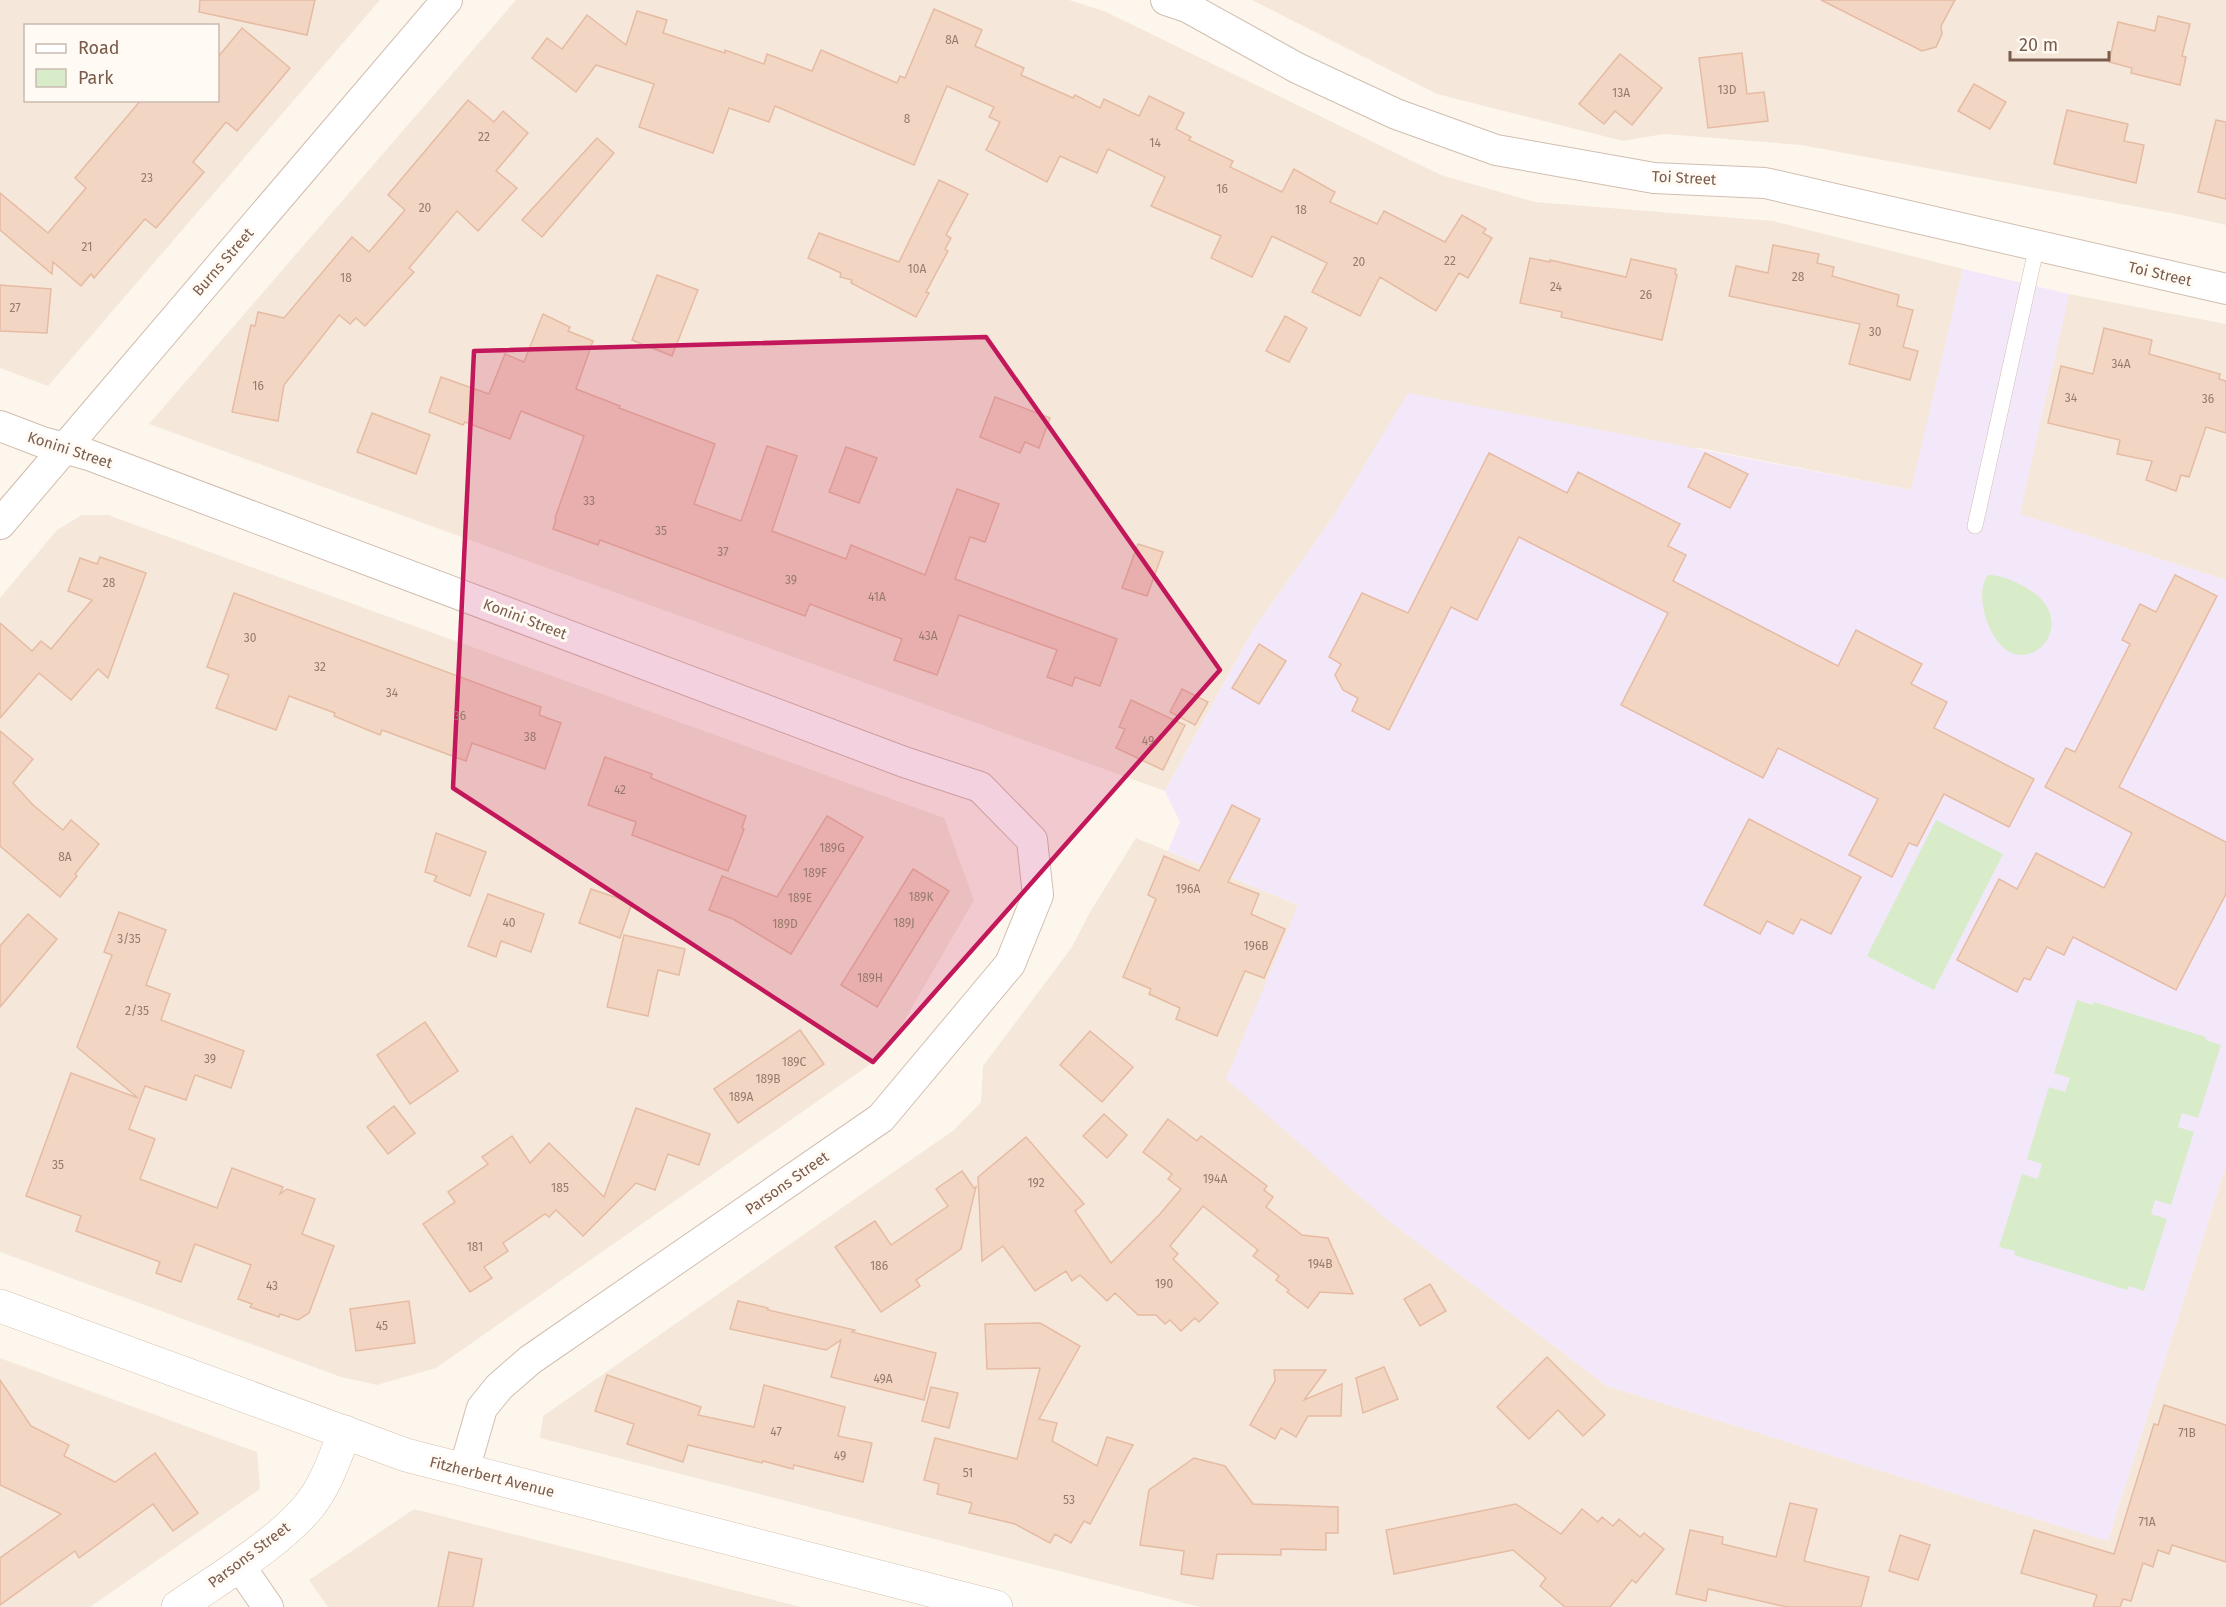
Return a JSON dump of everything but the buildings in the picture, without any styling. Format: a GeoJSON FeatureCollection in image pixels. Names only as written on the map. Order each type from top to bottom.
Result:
{"type":"FeatureCollection","features":[{"type":"Feature","properties":{"kind":"main road","name":"Fitzherbert Avenue"},"geometry":{"type":"LineString","coordinates":[[0,1306],[406,1455],[996,1607]]}},
{"type":"Feature","properties":{"kind":"main road","name":"Parsons Street"},"geometry":{"type":"LineString","coordinates":[[178,1607],[286,1529],[309,1505],[328,1473],[345,1432]]}},
{"type":"Feature","properties":{"kind":"street","name":"Burns Street"},"geometry":{"type":"LineString","coordinates":[[0,524],[447,0]]}},
{"type":"Feature","properties":{"kind":"street","name":"Toi Street"},"geometry":{"type":"LineString","coordinates":[[1166,0],[1187,7],[1297,68],[1396,114],[1496,150],[1654,178],[1765,183],[2226,289]]}},
{"type":"Feature","properties":{"kind":"street","name":"Konini Street"},"geometry":{"type":"LineString","coordinates":[[0,426],[100,459],[904,762],[980,787],[1032,840]]}},
{"type":"Feature","properties":{"kind":"street","name":"Parsons Street"},"geometry":{"type":"LineString","coordinates":[[464,1470],[482,1408],[498,1387],[530,1360],[882,1118],[1010,964],[1038,895],[1032,840]]}},
{"type":"Feature","properties":{"kind":"street"},"geometry":{"type":"LineString","coordinates":[[239,1565],[268,1607]]}},
{"type":"Feature","properties":{"kind":"lane"},"geometry":{"type":"LineString","coordinates":[[1975,526],[2037,245]]}},
{"type":"Feature","properties":{"kind":"highlighted area"},"geometry":{"type":"Polygon","coordinates":[[[986,337],[1220,670],[873,1062],[453,788],[474,351],[986,337]]]}},
{"type":"Feature","properties":{"kind":"shaded area"},"geometry":{"type":"Polygon","coordinates":[[[0,0],[380,0],[48,386],[0,368],[0,0]]]}},
{"type":"Feature","properties":{"kind":"shaded area"},"geometry":{"type":"Polygon","coordinates":[[[516,0],[1069,0],[1104,11],[1441,175],[1535,202],[1773,221],[1963,269],[1912,490],[1699,448],[1333,517],[1253,630],[1165,791],[149,424],[516,0]]]}},
{"type":"Feature","properties":{"kind":"shaded area"},"geometry":{"type":"Polygon","coordinates":[[[1252,0],[2226,0],[2226,225],[1801,145],[1664,134],[1623,141],[1437,94],[1252,0]]]}},
{"type":"Feature","properties":{"kind":"shaded area"},"geometry":{"type":"Polygon","coordinates":[[[1963,269],[2069,294],[2020,514],[2226,580],[2226,1165],[2108,1541],[1607,1386],[1380,1214],[1226,1079],[1298,905],[1168,851],[1180,822],[1165,791],[1253,630],[1333,517],[1408,393],[1911,490],[1963,269]]]}},
{"type":"Feature","properties":{"kind":"shaded area"},"geometry":{"type":"Polygon","coordinates":[[[2069,294],[2226,324],[2226,580],[2019,514],[2069,294]]]}},
{"type":"Feature","properties":{"kind":"shaded area"},"geometry":{"type":"Polygon","coordinates":[[[82,515],[108,515],[944,818],[974,900],[885,1054],[436,1368],[377,1385],[341,1377],[0,1252],[0,598],[57,530],[82,515]]]}},
{"type":"Feature","properties":{"kind":"shaded area"},"geometry":{"type":"Polygon","coordinates":[[[1136,838],[1298,905],[1380,1214],[1607,1386],[2108,1541],[2226,1165],[2226,1607],[1200,1607],[540,1438],[543,1416],[954,1130],[981,1102],[983,1066],[1072,947],[1090,912],[1136,838]]]}},
{"type":"Feature","properties":{"kind":"shaded area"},"geometry":{"type":"Polygon","coordinates":[[[0,1358],[257,1452],[260,1489],[90,1607],[0,1607],[0,1358]]]}},
{"type":"Feature","properties":{"kind":"shaded area"},"geometry":{"type":"Polygon","coordinates":[[[414,1509],[801,1607],[328,1607],[309,1580],[414,1509]]]}},
{"type":"Feature","properties":{"kind":"green space"},"geometry":{"type":"Polygon","coordinates":[[[1988,575],[2002,577],[2023,586],[2043,601],[2051,618],[2050,634],[2042,647],[2029,654],[2014,654],[1999,643],[1986,619],[1983,608],[1982,590],[1988,575]]]}},
{"type":"Feature","properties":{"kind":"green space"},"geometry":{"type":"Polygon","coordinates":[[[1936,820],[2003,854],[1934,990],[1867,956],[1936,820]]]}},
{"type":"Feature","properties":{"kind":"green space"},"geometry":{"type":"Polygon","coordinates":[[[2077,1000],[2092,1005],[2094,1002],[2206,1037],[2206,1040],[2221,1045],[2198,1118],[2182,1113],[2178,1127],[2194,1132],[2171,1205],[2155,1200],[2151,1214],[2167,1219],[2144,1291],[2129,1286],[2127,1290],[2014,1255],[2015,1251],[1999,1247],[2022,1174],[2038,1179],[2042,1164],[2027,1159],[2049,1087],[2065,1092],[2070,1078],[2054,1073],[2077,1000]]]}}]}
